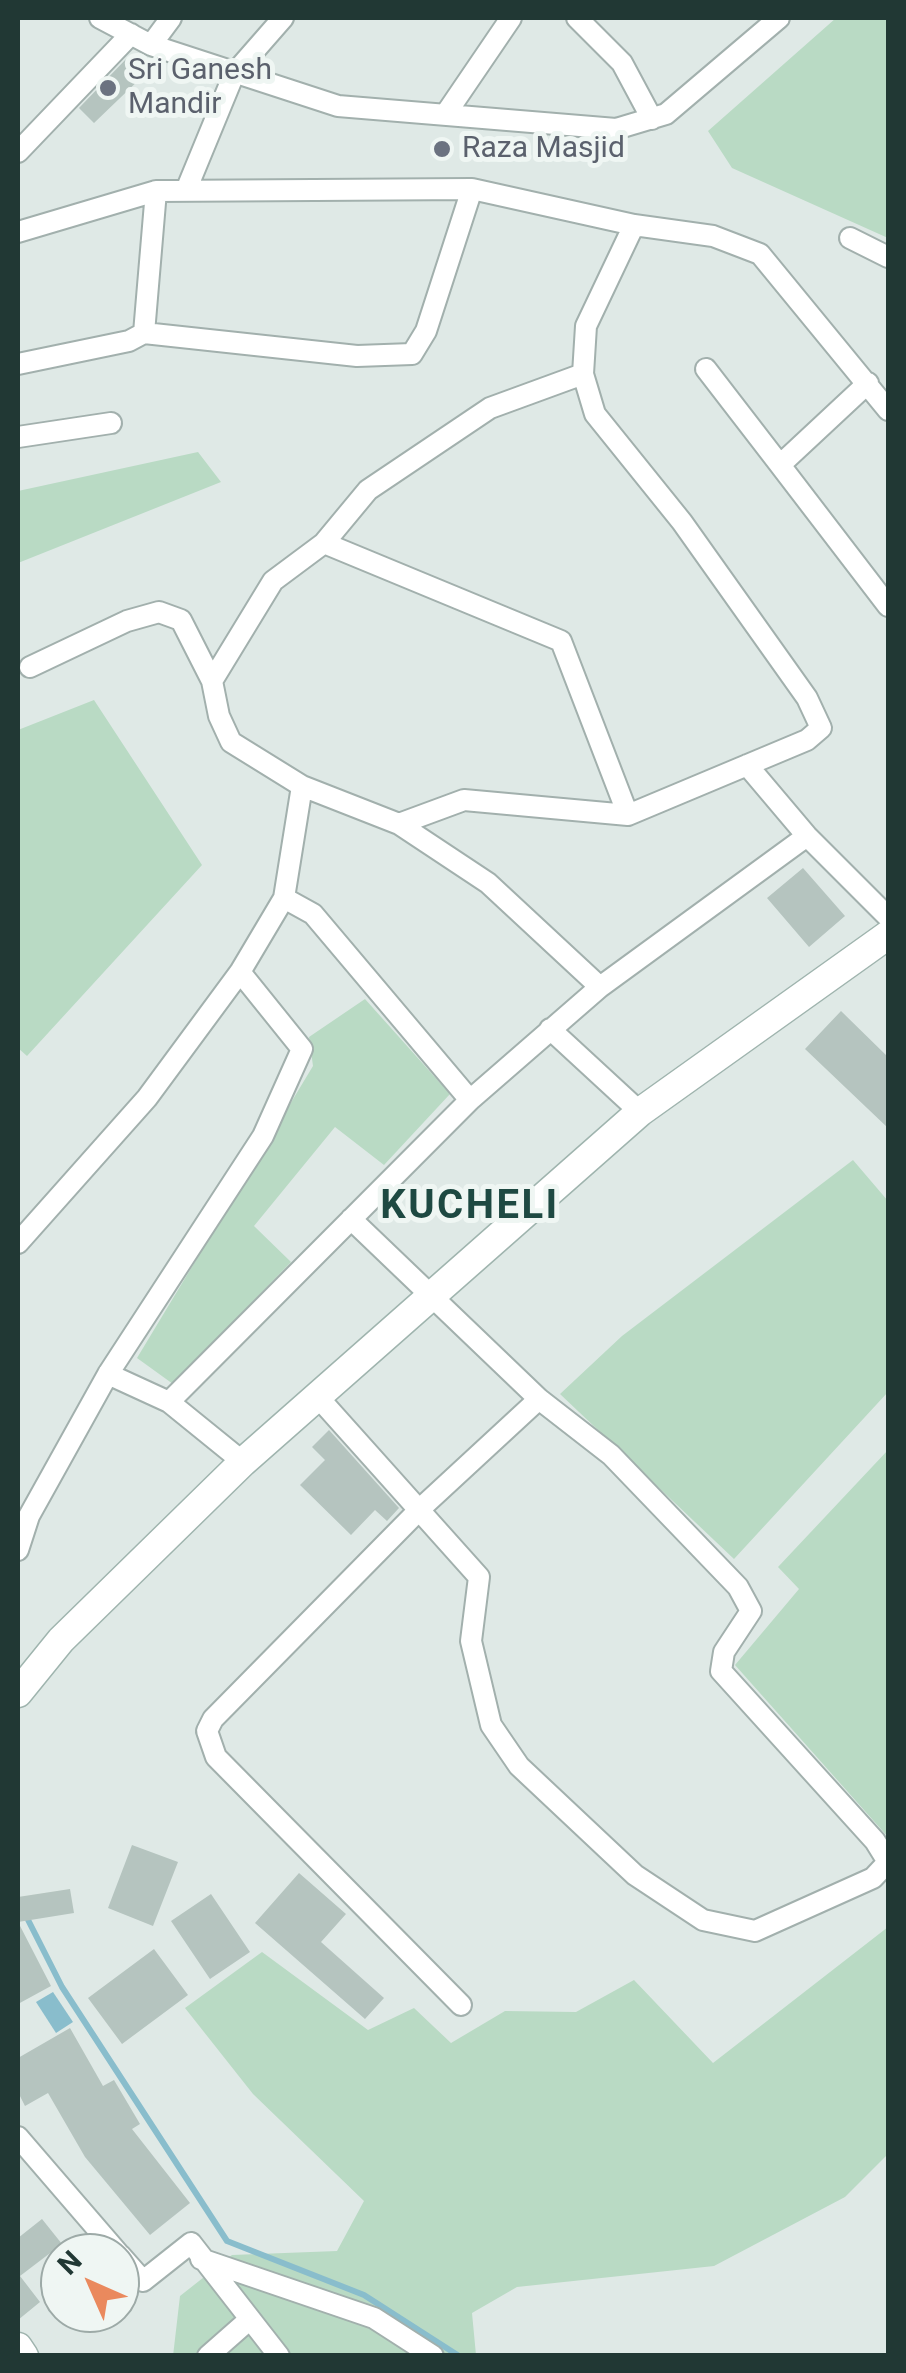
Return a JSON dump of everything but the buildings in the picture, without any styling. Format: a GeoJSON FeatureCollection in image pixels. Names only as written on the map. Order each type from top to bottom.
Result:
{"type":"FeatureCollection","features":[{"type":"Feature","properties":{"kind":"street"},"geometry":{"type":"LineString","coordinates":[[100,18],[152,45],[338,106],[616,129],[652,119],[700,90],[779,18]]}},
{"type":"Feature","properties":{"kind":"street"},"geometry":{"type":"LineString","coordinates":[[152,45],[170,18]]}},
{"type":"Feature","properties":{"kind":"street"},"geometry":{"type":"LineString","coordinates":[[186,188],[234,74],[283,18]]}},
{"type":"Feature","properties":{"kind":"street"},"geometry":{"type":"LineString","coordinates":[[446,115],[511,18]]}},
{"type":"Feature","properties":{"kind":"street"},"geometry":{"type":"LineString","coordinates":[[577,18],[622,63],[652,119]]}},
{"type":"Feature","properties":{"kind":"street"},"geometry":{"type":"LineString","coordinates":[[18,152],[131,34]]}},
{"type":"Feature","properties":{"kind":"street"},"geometry":{"type":"LineString","coordinates":[[18,364],[128,342],[144,333],[357,356],[412,354],[426,331],[472,189]]}},
{"type":"Feature","properties":{"kind":"street"},"geometry":{"type":"LineString","coordinates":[[18,232],[156,190],[472,189],[634,225],[713,236],[760,254],[888,410]]}},
{"type":"Feature","properties":{"kind":"street"},"geometry":{"type":"LineString","coordinates":[[144,333],[156,190]]}},
{"type":"Feature","properties":{"kind":"street"},"geometry":{"type":"LineString","coordinates":[[399,824],[464,800],[628,815],[807,740],[821,728],[807,698],[682,522],[595,414],[582,374],[586,326],[634,225]]}},
{"type":"Feature","properties":{"kind":"street"},"geometry":{"type":"LineString","coordinates":[[850,238],[888,258]]}},
{"type":"Feature","properties":{"kind":"street"},"geometry":{"type":"LineString","coordinates":[[706,368],[888,606]]}},
{"type":"Feature","properties":{"kind":"street"},"geometry":{"type":"LineString","coordinates":[[212,681],[273,581],[324,543],[368,490],[490,408],[582,374]]}},
{"type":"Feature","properties":{"kind":"street"},"geometry":{"type":"LineString","coordinates":[[780,465],[868,384]]}},
{"type":"Feature","properties":{"kind":"street"},"geometry":{"type":"LineString","coordinates":[[18,436],[111,423]]}},
{"type":"Feature","properties":{"kind":"street"},"geometry":{"type":"LineString","coordinates":[[324,543],[561,641],[628,815]]}},
{"type":"Feature","properties":{"kind":"street"},"geometry":{"type":"LineString","coordinates":[[30,667],[126,621],[159,612],[181,620],[212,681],[219,716],[231,742],[302,786],[399,824],[488,883],[600,987]]}},
{"type":"Feature","properties":{"kind":"street"},"geometry":{"type":"LineString","coordinates":[[747,765],[807,836],[888,917]]}},
{"type":"Feature","properties":{"kind":"street"},"geometry":{"type":"LineString","coordinates":[[18,1243],[146,1098],[240,972],[284,898],[302,786]]}},
{"type":"Feature","properties":{"kind":"street"},"geometry":{"type":"LineString","coordinates":[[169,1402],[470,1100],[550,1029],[600,987],[807,836]]}},
{"type":"Feature","properties":{"kind":"street"},"geometry":{"type":"LineString","coordinates":[[284,898],[313,914],[470,1100]]}},
{"type":"Feature","properties":{"kind":"street"},"geometry":{"type":"LineString","coordinates":[[18,1693],[61,1640],[243,1462],[640,1112],[888,935]]}},
{"type":"Feature","properties":{"kind":"street"},"geometry":{"type":"LineString","coordinates":[[18,1550],[23,1513],[262,1136],[302,1049],[240,972]]}},
{"type":"Feature","properties":{"kind":"street"},"geometry":{"type":"LineString","coordinates":[[550,1029],[640,1112]]}},
{"type":"Feature","properties":{"kind":"street"},"geometry":{"type":"LineString","coordinates":[[317,1396],[479,1577],[471,1641],[492,1725],[519,1766],[636,1875],[702,1920],[755,1931],[873,1878],[888,1862],[875,1840],[721,1671],[724,1652],[751,1611],[738,1587],[611,1455],[539,1400],[351,1219]]}},
{"type":"Feature","properties":{"kind":"street"},"geometry":{"type":"LineString","coordinates":[[108,1374],[169,1402],[243,1462]]}},
{"type":"Feature","properties":{"kind":"street"},"geometry":{"type":"LineString","coordinates":[[461,2004],[216,1756],[207,1731],[212,1718],[421,1508],[539,1400]]}},
{"type":"Feature","properties":{"kind":"street"},"geometry":{"type":"LineString","coordinates":[[18,2137],[101,2233]]}},
{"type":"Feature","properties":{"kind":"street"},"geometry":{"type":"LineString","coordinates":[[140,2278],[143,2281],[191,2244],[279,2356]]}},
{"type":"Feature","properties":{"kind":"street"},"geometry":{"type":"LineString","coordinates":[[202,2258],[374,2318],[433,2356]]}},
{"type":"Feature","properties":{"kind":"street"},"geometry":{"type":"LineString","coordinates":[[208,2356],[250,2319]]}},
{"type":"Feature","properties":{"kind":"street"},"geometry":{"type":"LineString","coordinates":[[18,2347],[24,2356]]}},
{"type":"Feature","properties":{"kind":"green space"},"geometry":{"type":"Polygon","coordinates":[[[836,18],[888,18],[888,238],[732,168],[708,131],[836,18]]]}},
{"type":"Feature","properties":{"kind":"green space"},"geometry":{"type":"Polygon","coordinates":[[[198,452],[221,482],[18,563],[18,491],[198,452]]]}},
{"type":"Feature","properties":{"kind":"green space"},"geometry":{"type":"Polygon","coordinates":[[[94,700],[202,865],[27,1056],[18,1048],[18,730],[94,700]]]}},
{"type":"Feature","properties":{"kind":"green space"},"geometry":{"type":"Polygon","coordinates":[[[365,999],[450,1094],[384,1165],[335,1127],[254,1226],[291,1262],[173,1384],[137,1358],[313,1066],[309,1037],[365,999]]]}},
{"type":"Feature","properties":{"kind":"green space"},"geometry":{"type":"Polygon","coordinates":[[[853,1160],[888,1201],[888,1392],[734,1559],[560,1394],[622,1336],[853,1160]]]}},
{"type":"Feature","properties":{"kind":"green space"},"geometry":{"type":"Polygon","coordinates":[[[888,1450],[888,1837],[735,1665],[799,1589],[778,1567],[888,1450]]]}},
{"type":"Feature","properties":{"kind":"green space"},"geometry":{"type":"Polygon","coordinates":[[[888,1927],[888,2154],[845,2197],[714,2266],[517,2287],[472,2313],[476,2355],[173,2356],[180,2296],[232,2255],[337,2251],[364,2201],[253,2094],[185,2008],[262,1952],[368,2030],[414,2008],[451,2043],[505,2011],[576,2012],[634,1980],[713,2063],[888,1927]]]}},
{"type":"Feature","properties":{"kind":"water"},"geometry":{"type":"Polygon","coordinates":[[[53,1992],[73,2022],[56,2033],[36,2002],[53,1992]]]}},
{"type":"Feature","properties":{"kind":"waterway"},"geometry":{"type":"LineString","coordinates":[[18,1900],[62,1987],[227,2241],[364,2295],[459,2356]]}},
{"type":"Feature","properties":{"kind":"place","name":"Sri Ganesh Mandir"},"geometry":{"type":"Point","coordinates":[108,88]}},
{"type":"Feature","properties":{"kind":"place","name":"Raza Masjid"},"geometry":{"type":"Point","coordinates":[442,149]}},
{"type":"Feature","properties":{"kind":"district","name":"KUCHELI"},"geometry":{"type":"Point","coordinates":[470,1208]}}]}
